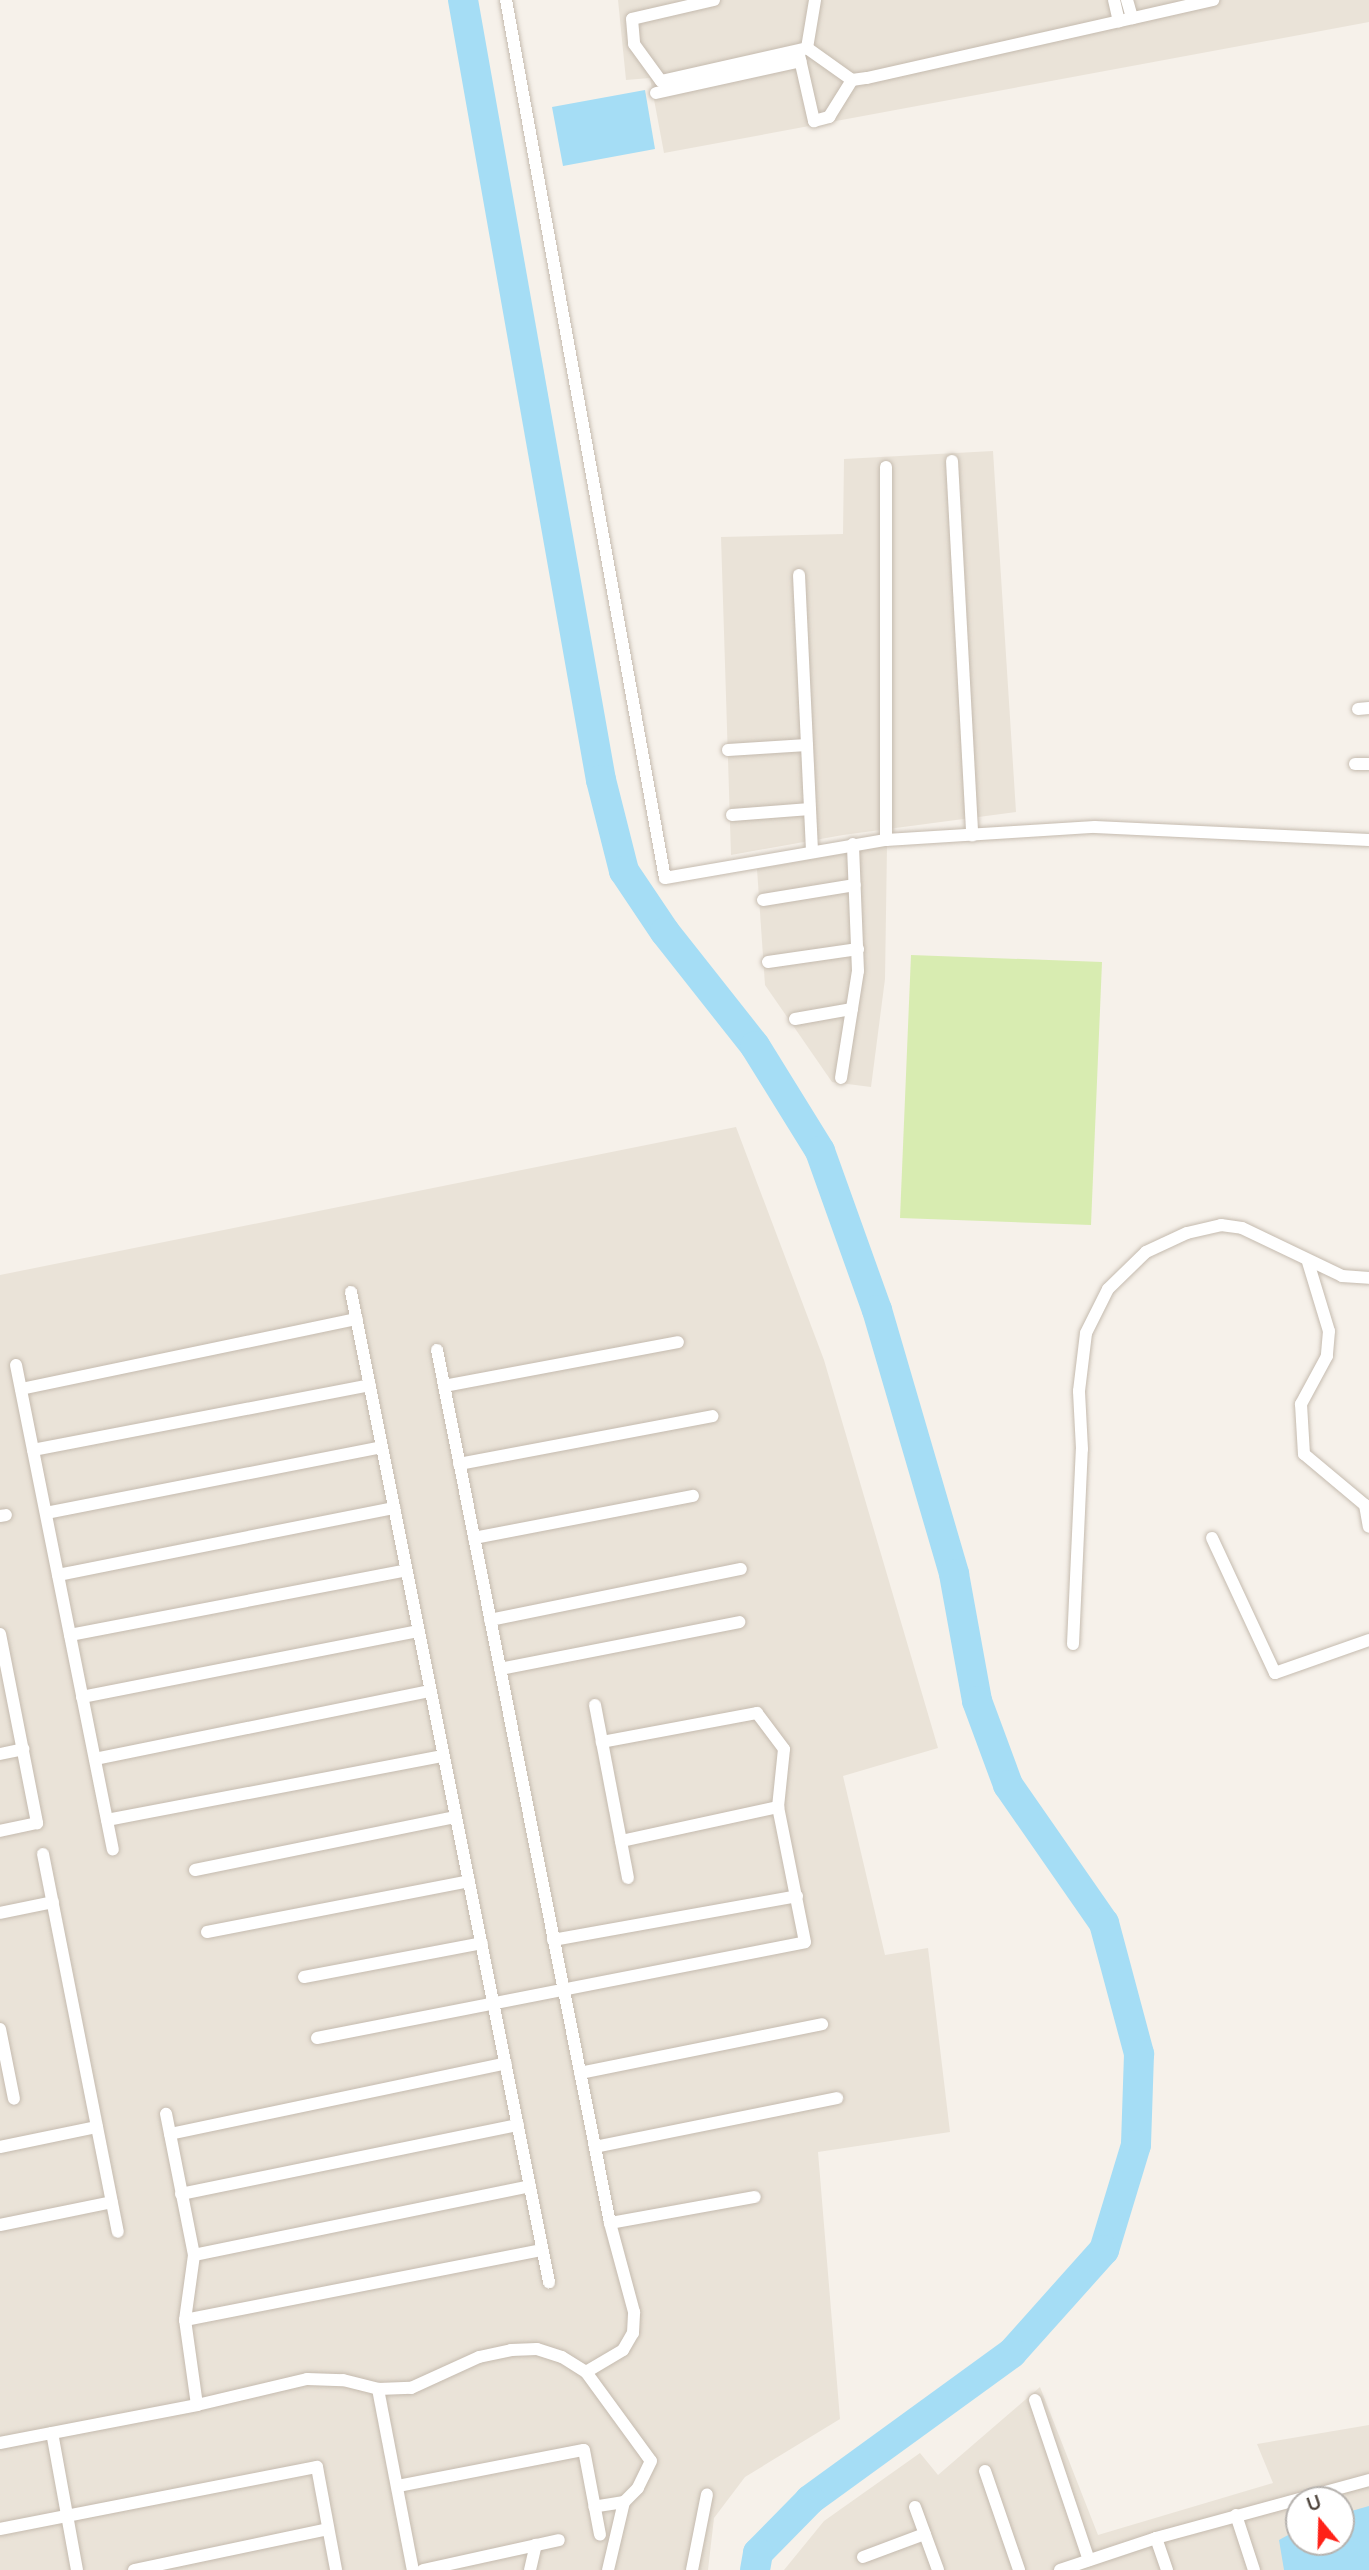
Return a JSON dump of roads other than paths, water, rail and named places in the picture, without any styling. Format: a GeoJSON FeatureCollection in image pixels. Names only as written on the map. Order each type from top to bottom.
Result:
{"type":"FeatureCollection","features":[{"type":"Feature","properties":{"kind":"street"},"geometry":{"type":"LineString","coordinates":[[506,0],[662,875],[672,879],[886,840],[1095,827],[1369,840]]}},
{"type":"Feature","properties":{"kind":"street"},"geometry":{"type":"LineString","coordinates":[[714,0],[632,19],[634,44],[661,81],[802,53],[852,80],[1213,0]]}},
{"type":"Feature","properties":{"kind":"street"},"geometry":{"type":"LineString","coordinates":[[816,0],[802,53],[814,121],[830,117],[852,80]]}},
{"type":"Feature","properties":{"kind":"street"},"geometry":{"type":"LineString","coordinates":[[1114,0],[1126,20]]}},
{"type":"Feature","properties":{"kind":"street"},"geometry":{"type":"LineString","coordinates":[[1126,20],[1128,0]]}},
{"type":"Feature","properties":{"kind":"street"},"geometry":{"type":"LineString","coordinates":[[656,93],[802,53]]}},
{"type":"Feature","properties":{"kind":"street"},"geometry":{"type":"LineString","coordinates":[[952,461],[972,835]]}},
{"type":"Feature","properties":{"kind":"street"},"geometry":{"type":"LineString","coordinates":[[886,467],[886,840]]}},
{"type":"Feature","properties":{"kind":"street"},"geometry":{"type":"LineString","coordinates":[[799,575],[812,852]]}},
{"type":"Feature","properties":{"kind":"street"},"geometry":{"type":"LineString","coordinates":[[728,750],[807,745]]}},
{"type":"Feature","properties":{"kind":"street"},"geometry":{"type":"LineString","coordinates":[[1355,764],[1369,764]]}},
{"type":"Feature","properties":{"kind":"street"},"geometry":{"type":"LineString","coordinates":[[732,815],[810,810]]}},
{"type":"Feature","properties":{"kind":"street"},"geometry":{"type":"LineString","coordinates":[[841,1078],[858,949],[853,844]]}},
{"type":"Feature","properties":{"kind":"street"},"geometry":{"type":"LineString","coordinates":[[763,900],[855,885]]}},
{"type":"Feature","properties":{"kind":"street"},"geometry":{"type":"LineString","coordinates":[[768,962],[858,949]]}},
{"type":"Feature","properties":{"kind":"street"},"geometry":{"type":"LineString","coordinates":[[795,1019],[852,1009]]}},
{"type":"Feature","properties":{"kind":"street"},"geometry":{"type":"LineString","coordinates":[[1073,1644],[1082,1449],[1079,1391],[1086,1333],[1108,1289],[1146,1252],[1187,1233],[1221,1225],[1242,1228],[1342,1276],[1369,1278]]}},
{"type":"Feature","properties":{"kind":"street"},"geometry":{"type":"LineString","coordinates":[[1308,1262],[1329,1331],[1327,1356],[1301,1404],[1304,1454],[1365,1505],[1369,1527]]}},
{"type":"Feature","properties":{"kind":"street"},"geometry":{"type":"LineString","coordinates":[[351,1292],[549,2282]]}},
{"type":"Feature","properties":{"kind":"street"},"geometry":{"type":"LineString","coordinates":[[21,1389],[357,1319]]}},
{"type":"Feature","properties":{"kind":"street"},"geometry":{"type":"LineString","coordinates":[[444,1386],[678,1342]]}},
{"type":"Feature","properties":{"kind":"street"},"geometry":{"type":"LineString","coordinates":[[437,1350],[610,2223],[634,2312],[633,2333],[623,2350],[586,2372]]}},
{"type":"Feature","properties":{"kind":"street"},"geometry":{"type":"LineString","coordinates":[[16,1365],[113,1849]]}},
{"type":"Feature","properties":{"kind":"street"},"geometry":{"type":"LineString","coordinates":[[33,1450],[370,1385]]}},
{"type":"Feature","properties":{"kind":"street"},"geometry":{"type":"LineString","coordinates":[[459,1464],[712,1416]]}},
{"type":"Feature","properties":{"kind":"street"},"geometry":{"type":"LineString","coordinates":[[46,1513],[382,1447]]}},
{"type":"Feature","properties":{"kind":"street"},"geometry":{"type":"LineString","coordinates":[[474,1538],[693,1496]]}},
{"type":"Feature","properties":{"kind":"street"},"geometry":{"type":"LineString","coordinates":[[58,1575],[394,1508]]}},
{"type":"Feature","properties":{"kind":"street"},"geometry":{"type":"LineString","coordinates":[[1212,1538],[1275,1673],[1369,1640]]}},
{"type":"Feature","properties":{"kind":"street"},"geometry":{"type":"LineString","coordinates":[[490,1620],[741,1569]]}},
{"type":"Feature","properties":{"kind":"street"},"geometry":{"type":"LineString","coordinates":[[70,1635],[406,1570]]}},
{"type":"Feature","properties":{"kind":"street"},"geometry":{"type":"LineString","coordinates":[[500,1669],[739,1622]]}},
{"type":"Feature","properties":{"kind":"street"},"geometry":{"type":"LineString","coordinates":[[82,1697],[418,1631]]}},
{"type":"Feature","properties":{"kind":"street"},"geometry":{"type":"LineString","coordinates":[[0,1634],[4,1675],[23,1749],[37,1823],[0,1831]]}},
{"type":"Feature","properties":{"kind":"street"},"geometry":{"type":"LineString","coordinates":[[95,1759],[430,1691]]}},
{"type":"Feature","properties":{"kind":"street"},"geometry":{"type":"LineString","coordinates":[[595,1705],[628,1878]]}},
{"type":"Feature","properties":{"kind":"street"},"geometry":{"type":"LineString","coordinates":[[317,2038],[805,1942],[778,1807],[784,1749],[757,1713],[602,1742]]}},
{"type":"Feature","properties":{"kind":"street"},"geometry":{"type":"LineString","coordinates":[[0,1754],[23,1749]]}},
{"type":"Feature","properties":{"kind":"street"},"geometry":{"type":"LineString","coordinates":[[107,1820],[443,1756]]}},
{"type":"Feature","properties":{"kind":"street"},"geometry":{"type":"LineString","coordinates":[[621,1840],[778,1807]]}},
{"type":"Feature","properties":{"kind":"street"},"geometry":{"type":"LineString","coordinates":[[195,1870],[456,1817]]}},
{"type":"Feature","properties":{"kind":"street"},"geometry":{"type":"LineString","coordinates":[[43,1854],[118,2232]]}},
{"type":"Feature","properties":{"kind":"street"},"geometry":{"type":"LineString","coordinates":[[207,1932],[469,1881]]}},
{"type":"Feature","properties":{"kind":"street"},"geometry":{"type":"LineString","coordinates":[[554,1940],[797,1896]]}},
{"type":"Feature","properties":{"kind":"street"},"geometry":{"type":"LineString","coordinates":[[0,1913],[53,1902]]}},
{"type":"Feature","properties":{"kind":"street"},"geometry":{"type":"LineString","coordinates":[[304,1977],[482,1943]]}},
{"type":"Feature","properties":{"kind":"street"},"geometry":{"type":"LineString","coordinates":[[580,2073],[822,2025]]}},
{"type":"Feature","properties":{"kind":"street"},"geometry":{"type":"LineString","coordinates":[[0,2029],[4,2067],[14,2099]]}},
{"type":"Feature","properties":{"kind":"street"},"geometry":{"type":"LineString","coordinates":[[170,2134],[506,2063]]}},
{"type":"Feature","properties":{"kind":"street"},"geometry":{"type":"LineString","coordinates":[[595,2147],[837,2098]]}},
{"type":"Feature","properties":{"kind":"street"},"geometry":{"type":"LineString","coordinates":[[166,2114],[194,2255],[185,2320],[197,2405]]}},
{"type":"Feature","properties":{"kind":"street"},"geometry":{"type":"LineString","coordinates":[[181,2194],[518,2124]]}},
{"type":"Feature","properties":{"kind":"street"},"geometry":{"type":"LineString","coordinates":[[0,2147],[97,2127]]}},
{"type":"Feature","properties":{"kind":"street"},"geometry":{"type":"LineString","coordinates":[[194,2255],[530,2186]]}},
{"type":"Feature","properties":{"kind":"street"},"geometry":{"type":"LineString","coordinates":[[610,2223],[755,2197]]}},
{"type":"Feature","properties":{"kind":"street"},"geometry":{"type":"LineString","coordinates":[[0,2225],[112,2202]]}},
{"type":"Feature","properties":{"kind":"street"},"geometry":{"type":"LineString","coordinates":[[185,2320],[542,2249]]}},
{"type":"Feature","properties":{"kind":"street"},"geometry":{"type":"LineString","coordinates":[[0,2443],[197,2405],[307,2379],[343,2380],[378,2389],[411,2388],[479,2357],[511,2350],[537,2349],[562,2357],[586,2372],[651,2461],[638,2488],[624,2502],[608,2570]]}},
{"type":"Feature","properties":{"kind":"street"},"geometry":{"type":"LineString","coordinates":[[378,2389],[413,2570]]}},
{"type":"Feature","properties":{"kind":"street"},"geometry":{"type":"LineString","coordinates":[[1035,2400],[1089,2560]]}},
{"type":"Feature","properties":{"kind":"street"},"geometry":{"type":"LineString","coordinates":[[52,2433],[77,2570]]}},
{"type":"Feature","properties":{"kind":"street"},"geometry":{"type":"LineString","coordinates":[[398,2486],[584,2450],[600,2535]]}},
{"type":"Feature","properties":{"kind":"street"},"geometry":{"type":"LineString","coordinates":[[0,2529],[317,2467],[336,2570]]}},
{"type":"Feature","properties":{"kind":"street"},"geometry":{"type":"LineString","coordinates":[[985,2471],[1019,2570]]}},
{"type":"Feature","properties":{"kind":"street"},"geometry":{"type":"LineString","coordinates":[[1060,2570],[1156,2538],[1369,2480]]}},
{"type":"Feature","properties":{"kind":"street"},"geometry":{"type":"LineString","coordinates":[[692,2570],[707,2494]]}},
{"type":"Feature","properties":{"kind":"street"},"geometry":{"type":"LineString","coordinates":[[594,2507],[624,2502]]}},
{"type":"Feature","properties":{"kind":"street"},"geometry":{"type":"LineString","coordinates":[[915,2507],[938,2570]]}},
{"type":"Feature","properties":{"kind":"street"},"geometry":{"type":"LineString","coordinates":[[1236,2515],[1254,2570]]}},
{"type":"Feature","properties":{"kind":"street"},"geometry":{"type":"LineString","coordinates":[[141,2569],[328,2529]]}},
{"type":"Feature","properties":{"kind":"street"},"geometry":{"type":"LineString","coordinates":[[863,2557],[925,2534]]}},
{"type":"Feature","properties":{"kind":"street"},"geometry":{"type":"LineString","coordinates":[[1156,2538],[1167,2570]]}},
{"type":"Feature","properties":{"kind":"street"},"geometry":{"type":"LineString","coordinates":[[423,2570],[559,2540]]}},
{"type":"Feature","properties":{"kind":"street"},"geometry":{"type":"LineString","coordinates":[[530,2570],[536,2545]]}},
{"type":"Feature","properties":{"kind":"street"},"geometry":{"type":"LineString","coordinates":[[491,2555],[494,2570]]}},
{"type":"Feature","properties":{"kind":"water"},"geometry":{"type":"Polygon","coordinates":[[[645,90],[655,149],[563,166],[552,107],[645,90]]]}},
{"type":"Feature","properties":{"kind":"water"},"geometry":{"type":"Polygon","coordinates":[[[1369,2506],[1369,2570],[1284,2570],[1279,2540],[1285,2537],[1285,2556],[1355,2556],[1355,2510],[1369,2506]]]}},
{"type":"Feature","properties":{"kind":"waterway"},"geometry":{"type":"LineString","coordinates":[[463,0],[601,780],[624,871],[665,932],[755,1046],[820,1151],[877,1310],[954,1574],[977,1701],[1008,1785],[1104,1923],[1139,2054],[1136,2145],[1104,2250],[1012,2353],[810,2500],[758,2553],[755,2570]]}}]}
